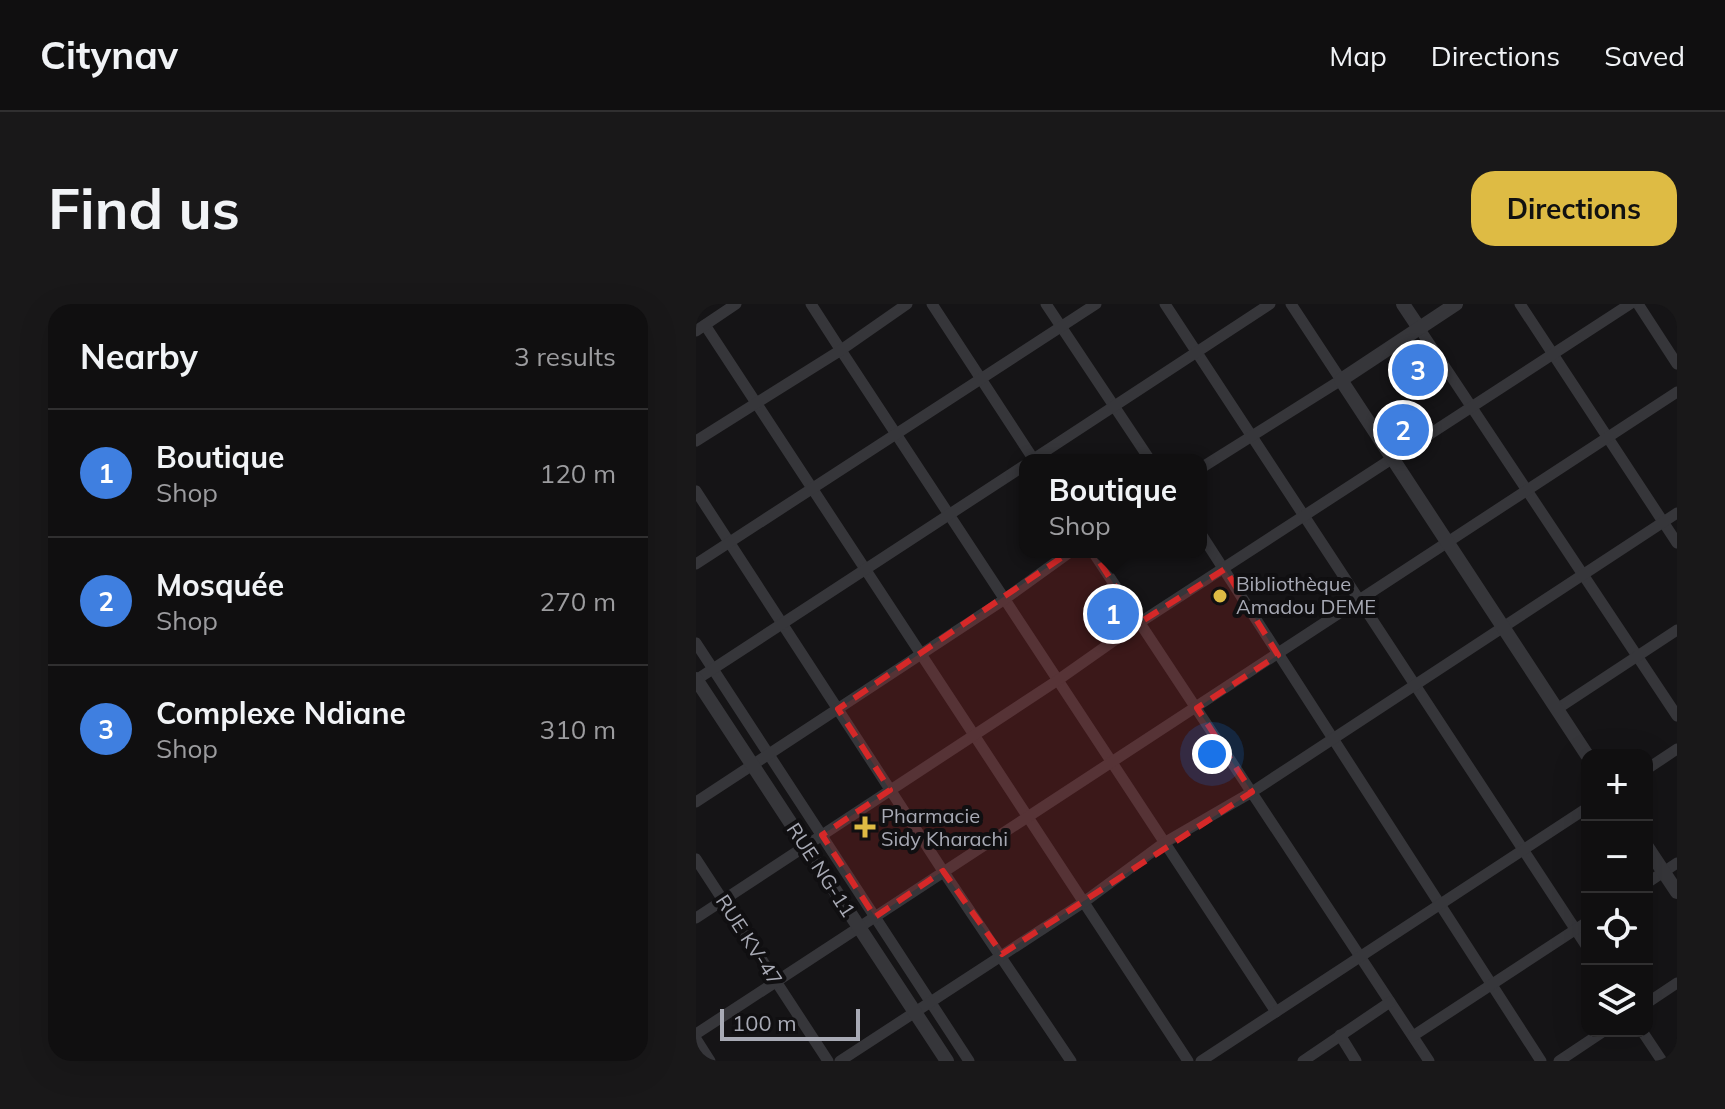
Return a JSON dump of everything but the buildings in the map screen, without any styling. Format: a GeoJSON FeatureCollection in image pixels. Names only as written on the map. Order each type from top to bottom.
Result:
{"type":"FeatureCollection","features":[{"type":"Feature","properties":{"kind":"street"},"geometry":{"type":"LineString","coordinates":[[736,304],[700,328],[755,402],[1188,1061]]}},
{"type":"Feature","properties":{"kind":"street"},"geometry":{"type":"LineString","coordinates":[[811,304],[950,514],[1002,601],[1058,680],[1276,1012]]}},
{"type":"Feature","properties":{"kind":"street"},"geometry":{"type":"LineString","coordinates":[[696,441],[841,350],[907,304]]}},
{"type":"Feature","properties":{"kind":"street"},"geometry":{"type":"LineString","coordinates":[[932,304],[1029,454]]}},
{"type":"Feature","properties":{"kind":"street"},"geometry":{"type":"LineString","coordinates":[[1046,304],[1146,454]]}},
{"type":"Feature","properties":{"kind":"street"},"geometry":{"type":"LineString","coordinates":[[696,564],[1096,304]]}},
{"type":"Feature","properties":{"kind":"street"},"geometry":{"type":"LineString","coordinates":[[1165,304],[1581,938]]}},
{"type":"Feature","properties":{"kind":"street"},"geometry":{"type":"LineString","coordinates":[[1042,454],[1270,304]]}},
{"type":"Feature","properties":{"kind":"street"},"geometry":{"type":"LineString","coordinates":[[1291,304],[1583,749]]}},
{"type":"Feature","properties":{"kind":"street"},"geometry":{"type":"LineString","coordinates":[[1403,304],[1677,716]]}},
{"type":"Feature","properties":{"kind":"street"},"geometry":{"type":"LineString","coordinates":[[1207,464],[1456,304]]}},
{"type":"Feature","properties":{"kind":"street"},"geometry":{"type":"LineString","coordinates":[[1520,304],[1677,543]]}},
{"type":"Feature","properties":{"kind":"street"},"geometry":{"type":"LineString","coordinates":[[696,918],[1302,515],[1394,460],[1630,304]]}},
{"type":"Feature","properties":{"kind":"street"},"geometry":{"type":"LineString","coordinates":[[1638,304],[1677,364]]}},
{"type":"Feature","properties":{"kind":"street"},"geometry":{"type":"LineString","coordinates":[[710,1061],[696,1036],[1111,760],[1197,708],[1677,392]]}},
{"type":"Feature","properties":{"kind":"street"},"geometry":{"type":"LineString","coordinates":[[696,680],[1019,469]]}},
{"type":"Feature","properties":{"kind":"street"},"geometry":{"type":"LineString","coordinates":[[696,491],[943,871],[1002,954],[1071,1061]]}},
{"type":"Feature","properties":{"kind":"street"},"geometry":{"type":"LineString","coordinates":[[840,1061],[1084,902],[1164,843],[1252,792],[1677,513]]}},
{"type":"Feature","properties":{"kind":"street"},"geometry":{"type":"LineString","coordinates":[[1207,543],[1331,740],[1541,1061]]}},
{"type":"Feature","properties":{"kind":"street"},"geometry":{"type":"LineString","coordinates":[[696,802],[1002,601],[1062,558]]}},
{"type":"Feature","properties":{"kind":"street"},"geometry":{"type":"LineString","coordinates":[[1097,558],[1429,1061]]}},
{"type":"Feature","properties":{"kind":"street"},"geometry":{"type":"LineString","coordinates":[[1557,709],[1677,630]]}},
{"type":"Feature","properties":{"kind":"street"},"geometry":{"type":"LineString","coordinates":[[696,643],[969,1061]]}},
{"type":"Feature","properties":{"kind":"street","name":"RUE NG-11"},"geometry":{"type":"LineString","coordinates":[[696,680],[947,1061]]}},
{"type":"Feature","properties":{"kind":"street"},"geometry":{"type":"LineString","coordinates":[[1653,765],[1677,749]]}},
{"type":"Feature","properties":{"kind":"street"},"geometry":{"type":"LineString","coordinates":[[1208,1059],[1581,812]]}},
{"type":"Feature","properties":{"kind":"street"},"geometry":{"type":"LineString","coordinates":[[1653,856],[1677,892]]}},
{"type":"Feature","properties":{"kind":"street","name":"RUE KV-47"},"geometry":{"type":"LineString","coordinates":[[696,859],[828,1061]]}},
{"type":"Feature","properties":{"kind":"street"},"geometry":{"type":"LineString","coordinates":[[1653,879],[1677,863]]}},
{"type":"Feature","properties":{"kind":"street"},"geometry":{"type":"LineString","coordinates":[[1413,1036],[1581,926]]}},
{"type":"Feature","properties":{"kind":"street"},"geometry":{"type":"LineString","coordinates":[[1653,999],[1677,983]]}},
{"type":"Feature","properties":{"kind":"street"},"geometry":{"type":"LineString","coordinates":[[1303,1061],[1390,1002]]}},
{"type":"Feature","properties":{"kind":"street"},"geometry":{"type":"LineString","coordinates":[[1340,1035],[1356,1061]]}},
{"type":"Feature","properties":{"kind":"street"},"geometry":{"type":"LineString","coordinates":[[1559,1061],[1595,1037]]}},
{"type":"Feature","properties":{"kind":"street"},"geometry":{"type":"LineString","coordinates":[[1646,1037],[1662,1061]]}},
{"type":"Feature","properties":{"kind":"highlighted area"},"geometry":{"type":"Polygon","coordinates":[[[1086,541],[1139,623],[1225,569],[1278,655],[1197,708],[1252,792],[1002,954],[943,871],[875,917],[822,835],[890,790],[838,709],[1086,541]]]}},
{"type":"Feature","properties":{"kind":"place","name":"Complexe Ndiane"},"geometry":{"type":"Point","coordinates":[1418,370]}},
{"type":"Feature","properties":{"kind":"place","name":"Mosquée"},"geometry":{"type":"Point","coordinates":[1403,430]}},
{"type":"Feature","properties":{"kind":"place","name":"Bibliothèque Amadou DEME"},"geometry":{"type":"Point","coordinates":[1220,596]}},
{"type":"Feature","properties":{"kind":"place","name":"Boutique"},"geometry":{"type":"Point","coordinates":[1113,614]}},
{"type":"Feature","properties":{"kind":"place","name":"Pharmacie Sidy Kharachi"},"geometry":{"type":"Point","coordinates":[865,827]}}]}
